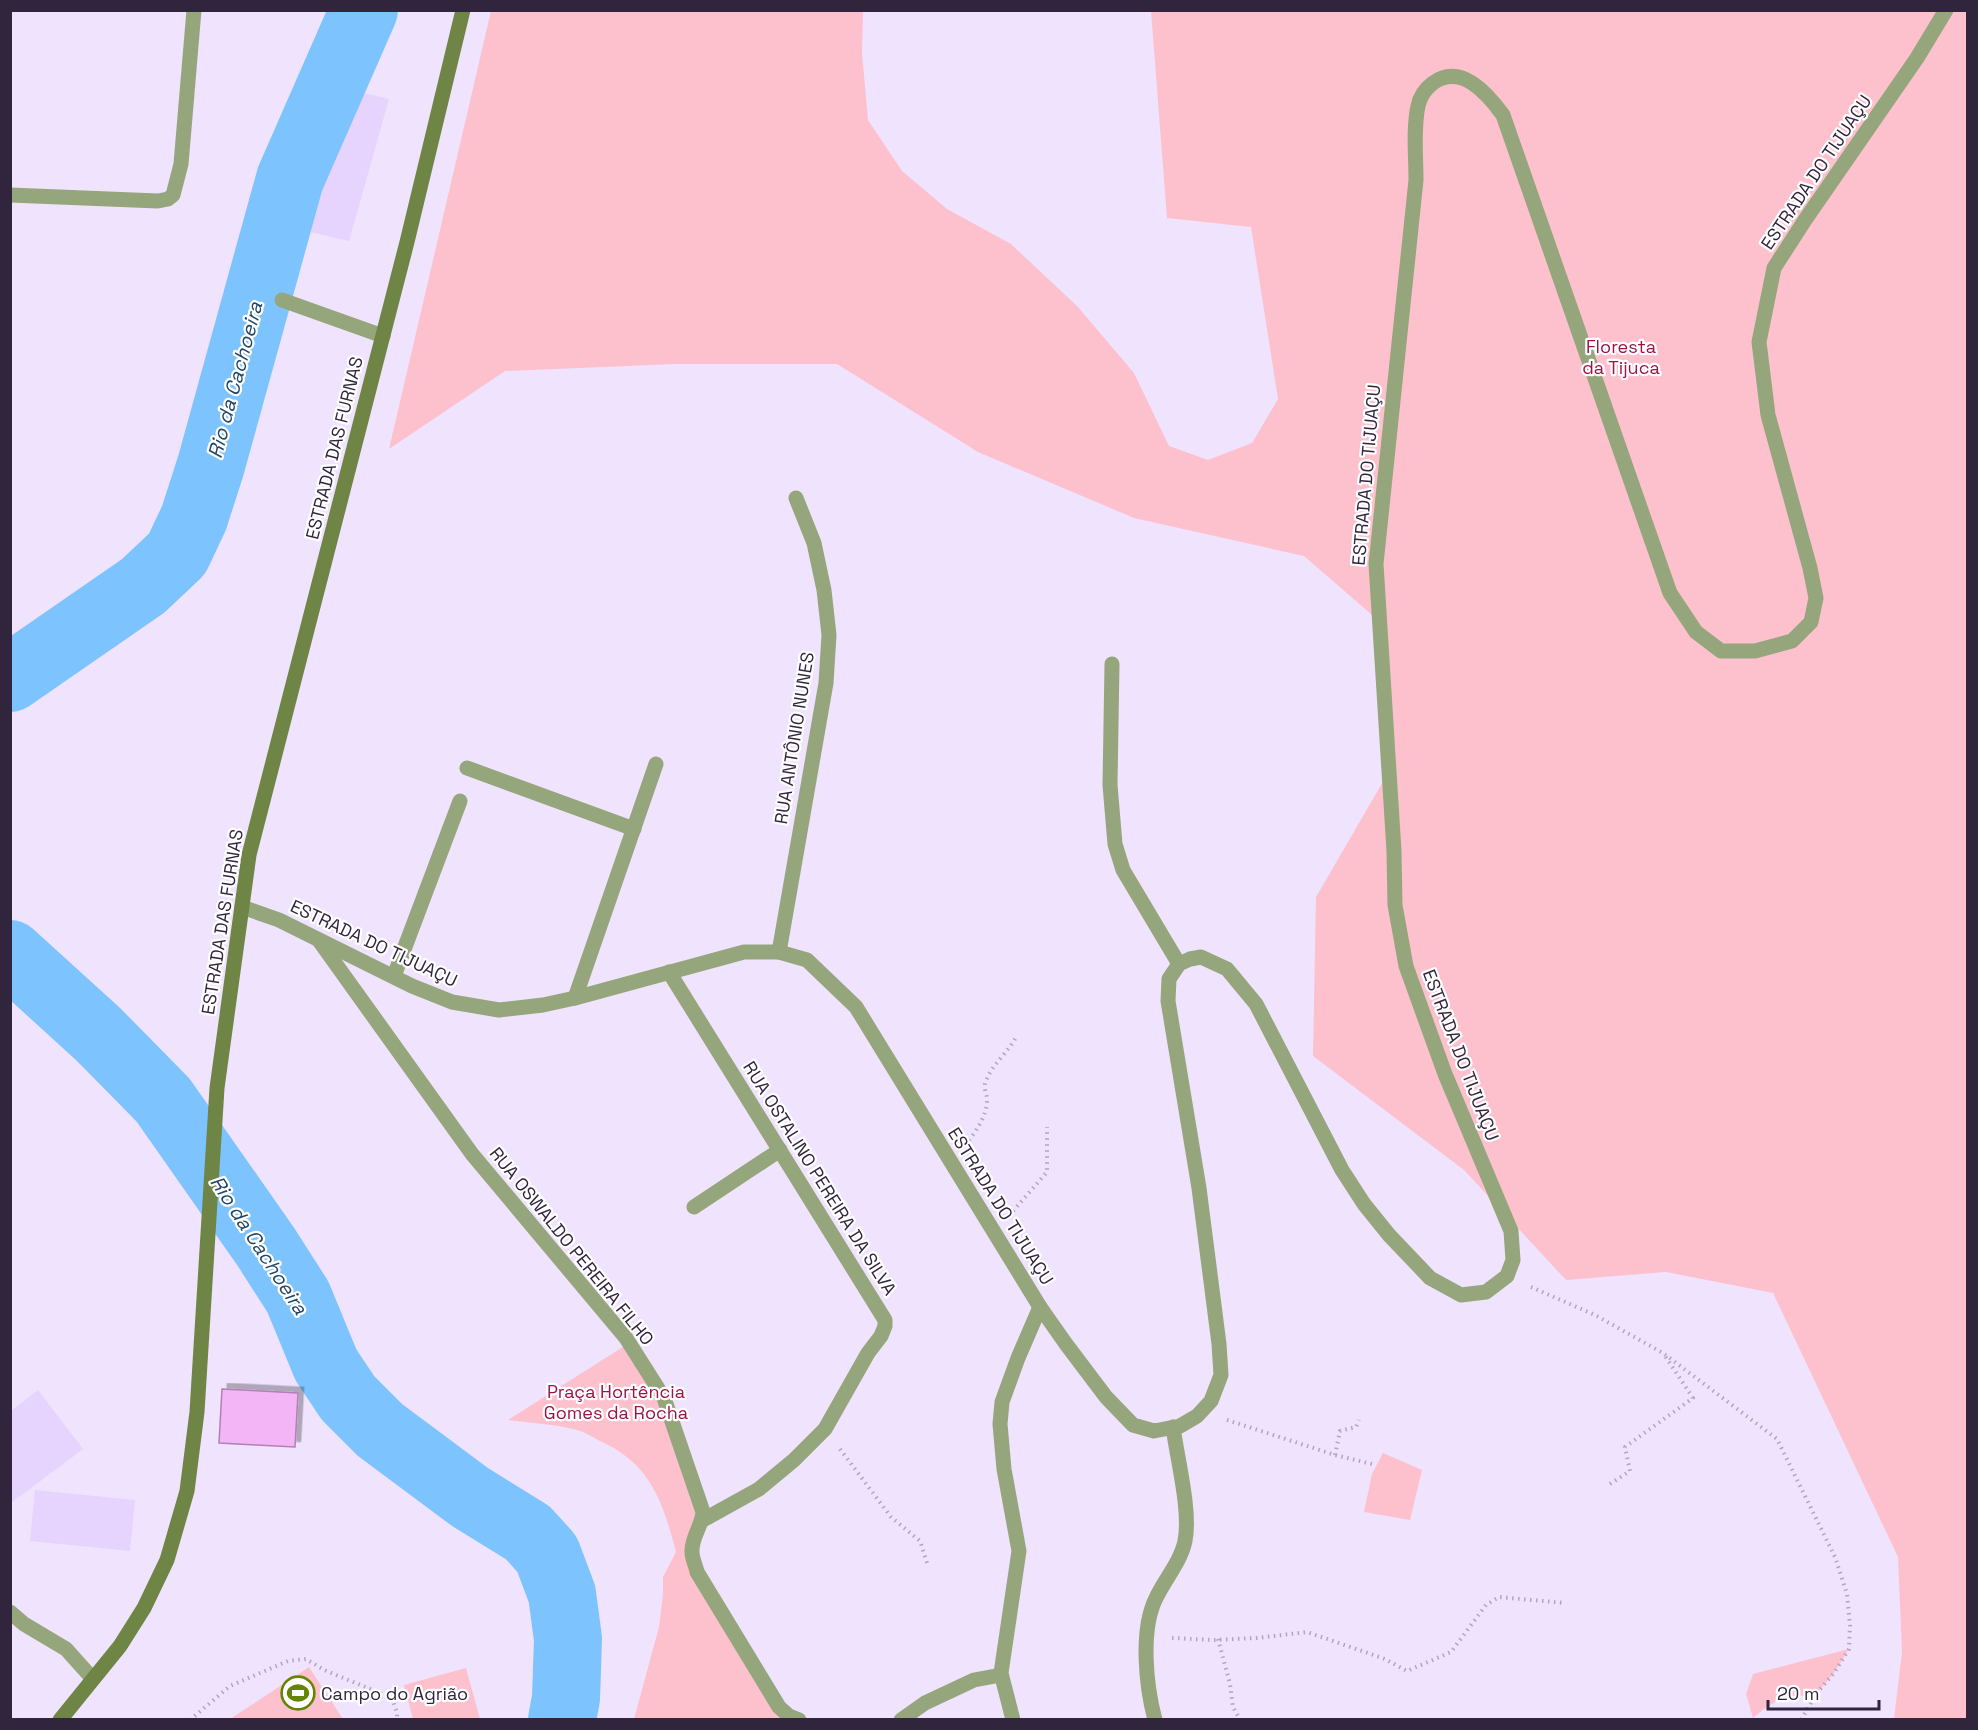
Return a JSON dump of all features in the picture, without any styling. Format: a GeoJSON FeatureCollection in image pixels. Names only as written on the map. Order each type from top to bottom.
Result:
{"type":"FeatureCollection","features":[{"type":"Feature","properties":{"kind":"main road","name":"ESTRADA DAS FURNAS"},"geometry":{"type":"LineString","coordinates":[[60,1719],[120,1646],[144,1608],[167,1560],[187,1491],[197,1412],[217,1088],[249,855],[383,336],[464,10]]}},
{"type":"Feature","properties":{"kind":"street"},"geometry":{"type":"LineString","coordinates":[[10,195],[158,201],[168,199],[173,195],[181,164],[194,10]]}},
{"type":"Feature","properties":{"kind":"street","name":"ESTRADA DO TIJUAÇU"},"geometry":{"type":"LineString","coordinates":[[1507,1276],[1513,1260],[1511,1231],[1445,1074],[1406,966],[1395,905],[1394,851],[1376,564],[1416,180],[1418,104],[1425,88],[1442,76],[1463,77],[1487,94],[1503,115],[1670,593],[1696,632],[1721,651],[1755,651],[1792,641],[1811,622],[1816,598],[1810,568],[1768,415],[1759,342],[1774,268],[1917,58],[1946,10]]}},
{"type":"Feature","properties":{"kind":"street"},"geometry":{"type":"LineString","coordinates":[[282,300],[383,336]]}},
{"type":"Feature","properties":{"kind":"street","name":"RUA ANTÔNIO NUNES"},"geometry":{"type":"LineString","coordinates":[[779,952],[826,683],[829,635],[824,590],[814,543],[796,498]]}},
{"type":"Feature","properties":{"kind":"street"},"geometry":{"type":"LineString","coordinates":[[1112,664],[1110,785],[1115,844],[1123,870],[1179,964],[1201,957],[1227,969],[1256,1004],[1342,1170],[1364,1204],[1389,1235],[1431,1278],[1461,1294],[1486,1292],[1507,1276]]}},
{"type":"Feature","properties":{"kind":"street"},"geometry":{"type":"LineString","coordinates":[[574,998],[656,764]]}},
{"type":"Feature","properties":{"kind":"street"},"geometry":{"type":"LineString","coordinates":[[467,768],[634,829]]}},
{"type":"Feature","properties":{"kind":"street"},"geometry":{"type":"LineString","coordinates":[[394,976],[460,801]]}},
{"type":"Feature","properties":{"kind":"street","name":"ESTRADA DO TIJUAÇU"},"geometry":{"type":"LineString","coordinates":[[242,907],[279,920],[452,1002],[499,1010],[543,1005],[574,998],[744,952],[779,952],[807,960],[856,1007],[1040,1306],[1066,1344],[1106,1397],[1133,1425],[1155,1431],[1180,1426],[1201,1412],[1211,1401],[1221,1375],[1199,1188],[1168,1001],[1169,979],[1179,964]]}},
{"type":"Feature","properties":{"kind":"street","name":"RUA OSWALDO PEREIRA FILHO"},"geometry":{"type":"LineString","coordinates":[[319,940],[472,1154],[626,1338],[664,1398],[701,1506],[703,1520]]}},
{"type":"Feature","properties":{"kind":"street","name":"RUA OSTALINO PEREIRA DA SILVA"},"geometry":{"type":"LineString","coordinates":[[669,972],[885,1320],[881,1336],[868,1353],[825,1429],[794,1460],[759,1489],[703,1520]]}},
{"type":"Feature","properties":{"kind":"street"},"geometry":{"type":"LineString","coordinates":[[694,1207],[780,1150]]}},
{"type":"Feature","properties":{"kind":"street"},"geometry":{"type":"LineString","coordinates":[[1013,1719],[1002,1675],[1019,1551],[1004,1468],[1000,1424],[1002,1402],[1040,1306]]}},
{"type":"Feature","properties":{"kind":"street"},"geometry":{"type":"LineString","coordinates":[[1155,1719],[1149,1698],[1149,1619],[1154,1601],[1185,1542],[1187,1519],[1173,1427]]}},
{"type":"Feature","properties":{"kind":"street"},"geometry":{"type":"LineString","coordinates":[[703,1520],[692,1552],[697,1572],[778,1707],[789,1716],[799,1719]]}},
{"type":"Feature","properties":{"kind":"street"},"geometry":{"type":"LineString","coordinates":[[10,1612],[24,1624],[66,1649],[92,1678]]}},
{"type":"Feature","properties":{"kind":"street"},"geometry":{"type":"LineString","coordinates":[[901,1719],[925,1703],[974,1680],[1002,1675]]}},
{"type":"Feature","properties":{"kind":"path"},"geometry":{"type":"LineString","coordinates":[[951,1161],[972,1137],[984,1116],[987,1100],[984,1085],[995,1065],[1010,1049],[1016,1037]]}},
{"type":"Feature","properties":{"kind":"path"},"geometry":{"type":"LineString","coordinates":[[995,1233],[1047,1172],[1047,1127]]}},
{"type":"Feature","properties":{"kind":"path"},"geometry":{"type":"LineString","coordinates":[[1507,1276],[1595,1315],[1663,1353],[1777,1439],[1835,1557],[1847,1594],[1850,1624],[1849,1649],[1801,1719]]}},
{"type":"Feature","properties":{"kind":"path"},"geometry":{"type":"LineString","coordinates":[[1610,1484],[1630,1471],[1625,1447],[1693,1398],[1663,1353]]}},
{"type":"Feature","properties":{"kind":"path"},"geometry":{"type":"LineString","coordinates":[[1201,1412],[1335,1455],[1376,1465]]}},
{"type":"Feature","properties":{"kind":"path"},"geometry":{"type":"LineString","coordinates":[[1335,1455],[1340,1431],[1356,1427],[1359,1420]]}},
{"type":"Feature","properties":{"kind":"path"},"geometry":{"type":"LineString","coordinates":[[825,1429],[891,1517],[920,1541],[928,1566]]}},
{"type":"Feature","properties":{"kind":"path"},"geometry":{"type":"LineString","coordinates":[[1148,1638],[1213,1641],[1307,1632],[1385,1659],[1407,1671],[1451,1653],[1486,1605],[1499,1597],[1565,1603]]}},
{"type":"Feature","properties":{"kind":"path"},"geometry":{"type":"LineString","coordinates":[[1218,1639],[1230,1684],[1233,1707],[1240,1719]]}},
{"type":"Feature","properties":{"kind":"path"},"geometry":{"type":"LineString","coordinates":[[190,1719],[230,1686],[288,1661],[306,1659],[324,1670],[392,1698],[397,1719]]}},
{"type":"Feature","properties":{"kind":"shaded area"},"geometry":{"type":"Polygon","coordinates":[[[342,88],[389,99],[349,241],[284,226],[342,88]]]}},
{"type":"Feature","properties":{"kind":"shaded area"},"geometry":{"type":"Polygon","coordinates":[[[38,1390],[83,1449],[11,1503],[11,1411],[38,1390]]]}},
{"type":"Feature","properties":{"kind":"shaded area"},"geometry":{"type":"Polygon","coordinates":[[[35,1490],[135,1500],[130,1551],[30,1541],[35,1490]]]}},
{"type":"Feature","properties":{"kind":"green space","name":"Floresta da Tijuca"},"geometry":{"type":"Polygon","coordinates":[[[491,11],[863,11],[862,53],[868,120],[902,171],[947,209],[1011,244],[1078,307],[1134,373],[1169,446],[1208,460],[1252,443],[1278,399],[1251,227],[1167,218],[1151,11],[1967,11],[1967,1719],[1894,1719],[1902,1652],[1898,1557],[1773,1293],[1666,1272],[1566,1280],[1464,1170],[1313,1056],[1316,897],[1395,761],[1379,621],[1304,556],[1134,518],[978,452],[837,364],[674,364],[505,371],[389,449],[491,11]]]}},
{"type":"Feature","properties":{"kind":"green space","name":"Praça Hortência Gomes da Rocha"},"geometry":{"type":"Polygon","coordinates":[[[629,1343],[664,1398],[701,1506],[692,1552],[779,1707],[799,1719],[634,1719],[659,1627],[663,1577],[676,1552],[659,1499],[642,1472],[616,1449],[577,1430],[508,1420],[629,1343]]]}},
{"type":"Feature","properties":{"kind":"green space"},"geometry":{"type":"Polygon","coordinates":[[[1383,1453],[1422,1470],[1410,1520],[1364,1512],[1372,1474],[1383,1453]]]}},
{"type":"Feature","properties":{"kind":"green space"},"geometry":{"type":"Polygon","coordinates":[[[1849,1649],[1834,1673],[1816,1694],[1796,1696],[1775,1702],[1753,1718],[1746,1694],[1753,1674],[1849,1649]]]}},
{"type":"Feature","properties":{"kind":"green space","name":"Campo do Agrião"},"geometry":{"type":"Polygon","coordinates":[[[309,1667],[343,1719],[230,1719],[309,1667]]]}},
{"type":"Feature","properties":{"kind":"green space"},"geometry":{"type":"Polygon","coordinates":[[[466,1668],[480,1719],[413,1719],[404,1685],[466,1668]]]}},
{"type":"Feature","properties":{"kind":"building"},"geometry":{"type":"Polygon","coordinates":[[[222,1389],[298,1393],[295,1447],[219,1443],[222,1389]]]}},
{"type":"Feature","properties":{"kind":"waterway","name":"Rio da Cachoeira"},"geometry":{"type":"LineString","coordinates":[[10,678],[143,586],[177,554],[194,518],[211,465],[290,179],[364,10]]}},
{"type":"Feature","properties":{"kind":"waterway","name":"Rio da Cachoeira"},"geometry":{"type":"LineString","coordinates":[[10,954],[98,1034],[163,1100],[266,1247],[298,1297],[326,1365],[348,1398],[380,1430],[470,1497],[528,1533],[547,1554],[562,1594],[568,1639],[566,1698],[562,1720]]}},
{"type":"Feature","properties":{"kind":"place","name":"Campo do Agrião"},"geometry":{"type":"Point","coordinates":[298,1693]}}]}
